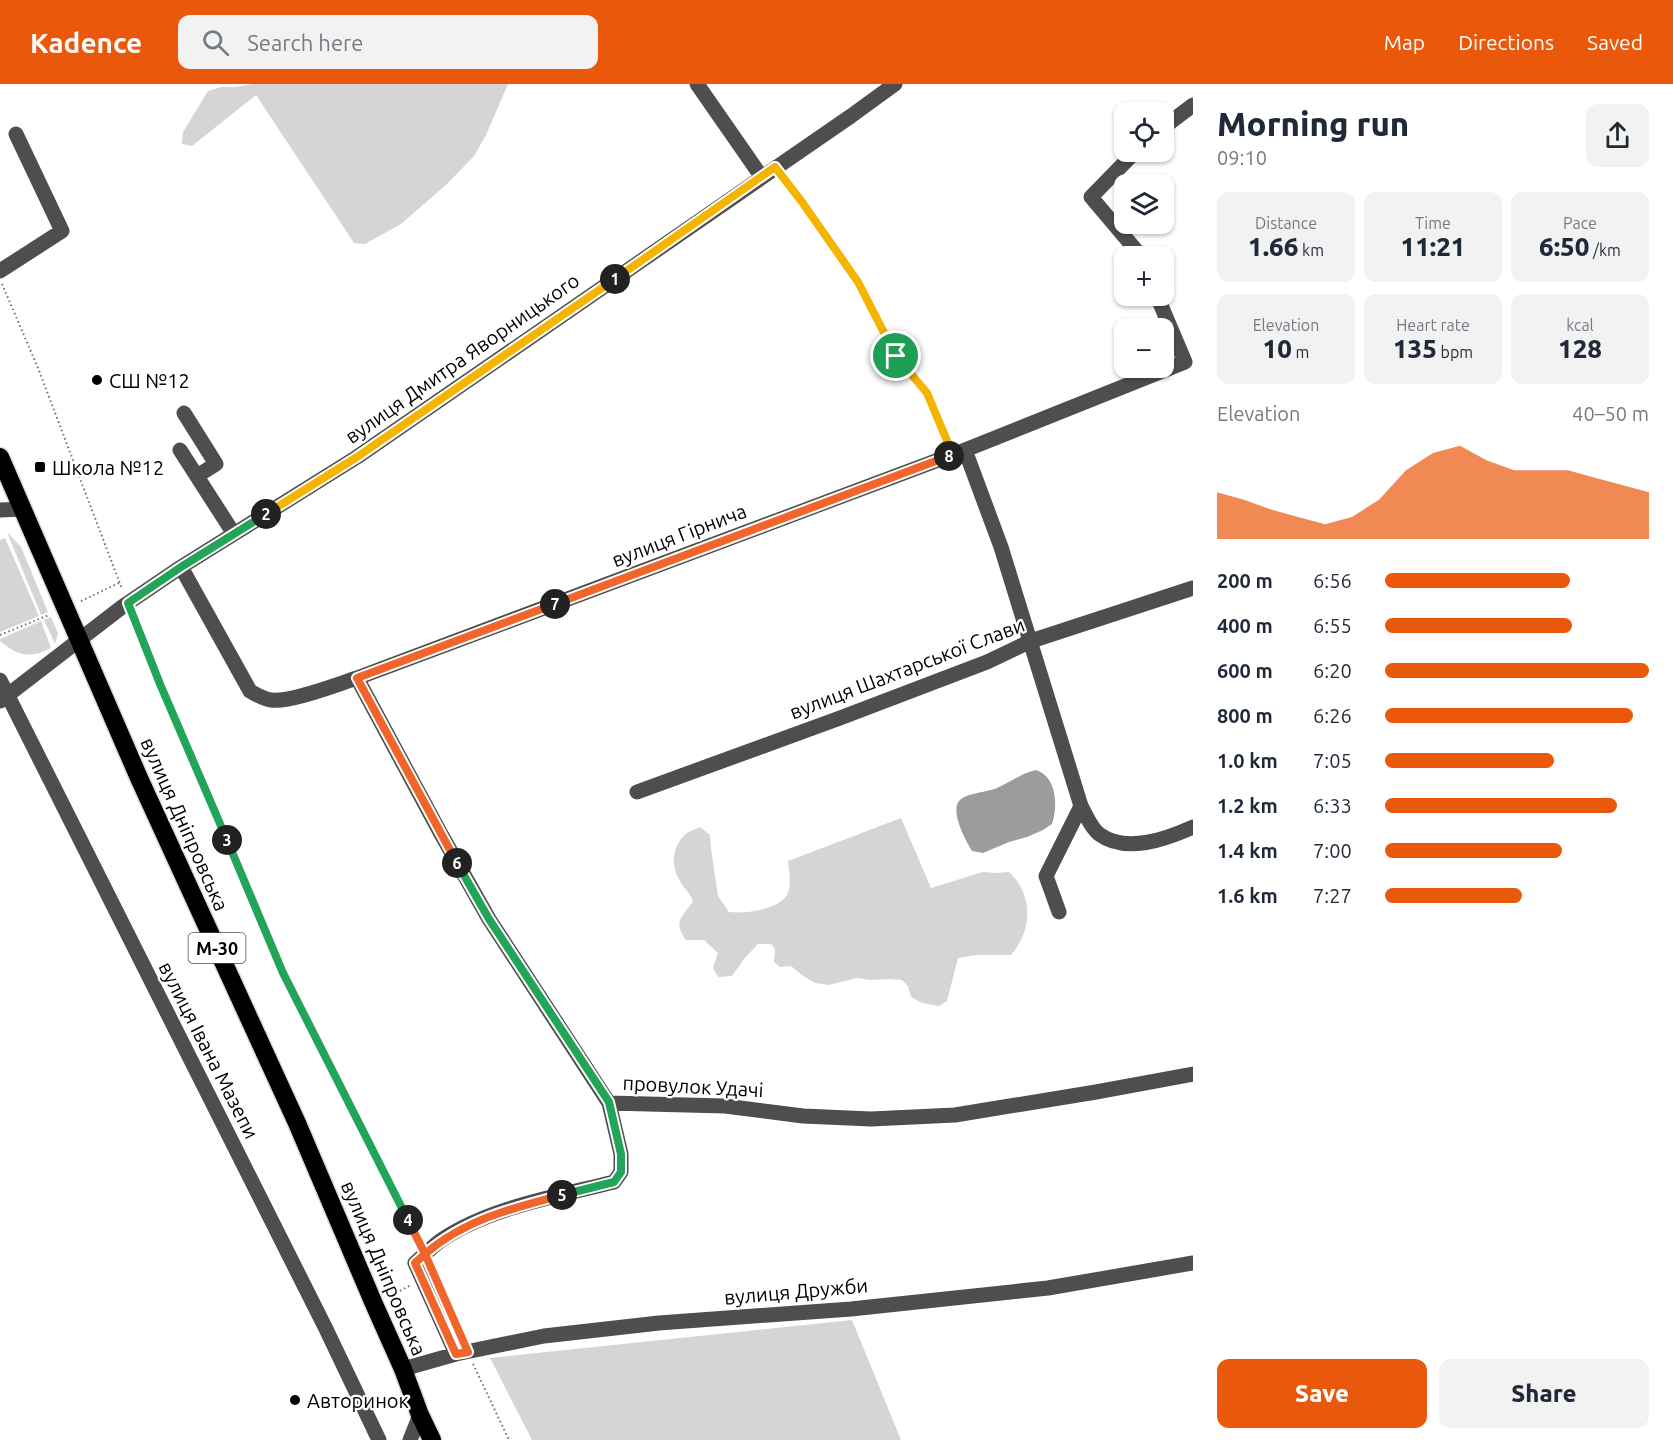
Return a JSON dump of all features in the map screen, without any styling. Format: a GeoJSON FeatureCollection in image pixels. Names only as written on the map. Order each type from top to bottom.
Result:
{"type":"FeatureCollection","features":[{"type":"Feature","properties":{"kind":"highway","name":"вулиця Дніпровська"},"geometry":{"type":"LineString","coordinates":[[0,457],[139,778],[297,1123],[432,1440]]}},
{"type":"Feature","properties":{"kind":"street"},"geometry":{"type":"LineString","coordinates":[[697,84],[761,176]]}},
{"type":"Feature","properties":{"kind":"street","name":"вулиця Дмитра Яворницького"},"geometry":{"type":"LineString","coordinates":[[4,698],[128,603],[181,567],[357,457],[895,84]]}},
{"type":"Feature","properties":{"kind":"street"},"geometry":{"type":"LineString","coordinates":[[1174,119],[1193,105]]}},
{"type":"Feature","properties":{"kind":"street"},"geometry":{"type":"LineString","coordinates":[[0,271],[62,231],[16,134]]}},
{"type":"Feature","properties":{"kind":"street"},"geometry":{"type":"LineString","coordinates":[[1125,162],[1091,197],[1133,246]]}},
{"type":"Feature","properties":{"kind":"street","name":"вулиця Гірнича"},"geometry":{"type":"LineString","coordinates":[[181,567],[250,691],[273,701],[289,699],[357,678],[959,453],[1185,362],[1162,306]]}},
{"type":"Feature","properties":{"kind":"street"},"geometry":{"type":"LineString","coordinates":[[184,413],[216,464],[197,476]]}},
{"type":"Feature","properties":{"kind":"street"},"geometry":{"type":"LineString","coordinates":[[180,450],[234,534]]}},
{"type":"Feature","properties":{"kind":"street"},"geometry":{"type":"LineString","coordinates":[[959,453],[1001,547],[1081,806],[1094,828],[1099,834],[1111,840],[1146,843],[1170,837],[1193,827]]}},
{"type":"Feature","properties":{"kind":"street"},"geometry":{"type":"LineString","coordinates":[[0,510],[23,509]]}},
{"type":"Feature","properties":{"kind":"street","name":"вулиця Шахтарської Слави"},"geometry":{"type":"LineString","coordinates":[[637,792],[987,662],[1030,641],[1193,588]]}},
{"type":"Feature","properties":{"kind":"street","name":"провулок Удачі"},"geometry":{"type":"LineString","coordinates":[[357,678],[489,919],[609,1102],[724,1106],[803,1116],[872,1119],[955,1115],[1193,1074]]}},
{"type":"Feature","properties":{"kind":"street","name":"вулиця Івана Мазепи"},"geometry":{"type":"LineString","coordinates":[[0,680],[4,698],[326,1329],[379,1440]]}},
{"type":"Feature","properties":{"kind":"street"},"geometry":{"type":"LineString","coordinates":[[1059,912],[1046,876],[1081,806]]}},
{"type":"Feature","properties":{"kind":"street"},"geometry":{"type":"LineString","coordinates":[[462,1353],[415,1263],[440,1241],[507,1209],[614,1182],[621,1172],[621,1154],[609,1102]]}},
{"type":"Feature","properties":{"kind":"street","name":"вулиця Дружби"},"geometry":{"type":"LineString","coordinates":[[403,1369],[462,1353],[544,1336],[648,1324],[851,1309],[1048,1288],[1193,1263]]}},
{"type":"Feature","properties":{"kind":"street"},"geometry":{"type":"LineString","coordinates":[[410,1440],[420,1415]]}},
{"type":"Feature","properties":{"kind":"path"},"geometry":{"type":"LineString","coordinates":[[775,167],[842,257],[858,282],[896,356],[927,393],[959,453]]}},
{"type":"Feature","properties":{"kind":"path"},"geometry":{"type":"LineString","coordinates":[[0,280],[42,379],[160,684],[283,973],[425,1254]]}},
{"type":"Feature","properties":{"kind":"path"},"geometry":{"type":"LineString","coordinates":[[80,602],[119,583]]}},
{"type":"Feature","properties":{"kind":"path"},"geometry":{"type":"LineString","coordinates":[[0,635],[49,615]]}},
{"type":"Feature","properties":{"kind":"path"},"geometry":{"type":"LineString","coordinates":[[462,1353],[509,1440]]}},
{"type":"Feature","properties":{"kind":"shaded area"},"geometry":{"type":"Polygon","coordinates":[[[252,84],[508,84],[486,135],[474,156],[447,184],[401,224],[365,244],[354,243],[256,95],[192,146],[182,144],[183,132],[208,91],[221,87],[252,84]]]}},
{"type":"Feature","properties":{"kind":"shaded area"},"geometry":{"type":"Polygon","coordinates":[[[7,532],[21,547],[48,612],[41,615],[7,532]]]}},
{"type":"Feature","properties":{"kind":"shaded area"},"geometry":{"type":"Polygon","coordinates":[[[5,538],[39,616],[0,632],[0,540],[5,538]]]}},
{"type":"Feature","properties":{"kind":"shaded area"},"geometry":{"type":"Polygon","coordinates":[[[51,617],[58,633],[55,644],[44,620],[51,617]]]}},
{"type":"Feature","properties":{"kind":"shaded area"},"geometry":{"type":"Polygon","coordinates":[[[41,621],[51,648],[30,655],[19,653],[0,641],[0,639],[41,621]]]}},
{"type":"Feature","properties":{"kind":"shaded area"},"geometry":{"type":"Polygon","coordinates":[[[1036,770],[1043,774],[1052,785],[1055,809],[1052,824],[1027,837],[983,853],[972,851],[962,833],[957,817],[957,804],[969,795],[997,788],[1036,770]]]}},
{"type":"Feature","properties":{"kind":"shaded area"},"geometry":{"type":"Polygon","coordinates":[[[901,818],[931,888],[983,872],[1009,872],[1023,891],[1026,902],[1026,924],[1023,935],[1011,955],[976,955],[958,958],[947,1001],[939,1006],[922,1003],[911,997],[908,986],[902,980],[857,978],[828,985],[815,983],[791,966],[780,967],[774,962],[775,949],[771,944],[758,944],[732,976],[718,977],[713,968],[718,953],[704,940],[686,940],[682,934],[680,919],[693,901],[677,875],[674,856],[678,843],[688,832],[700,827],[710,835],[718,896],[729,912],[743,912],[760,910],[783,900],[789,887],[788,861],[901,818]]]}},
{"type":"Feature","properties":{"kind":"shaded area"},"geometry":{"type":"Polygon","coordinates":[[[852,1320],[901,1440],[532,1440],[490,1358],[852,1320]]]}},
{"type":"Feature","properties":{"kind":"place","name":"СШ №12"},"geometry":{"type":"Point","coordinates":[97,380]}},
{"type":"Feature","properties":{"kind":"place","name":"Школа №12"},"geometry":{"type":"Point","coordinates":[40,467]}},
{"type":"Feature","properties":{"kind":"place","name":"Авторинок"},"geometry":{"type":"Point","coordinates":[295,1400]}},
{"type":"Feature","properties":{"kind":"route"},"geometry":{"type":"LineString","coordinates":[[896,356],[858,282],[842,257],[775,167],[357,457],[181,567],[128,603],[283,973],[425,1254],[415,1263],[456,1354],[468,1352],[425,1254],[440,1241],[507,1209],[614,1182],[621,1172],[621,1154],[609,1102],[489,919],[357,678],[953,455],[927,393],[896,356]]}}]}
